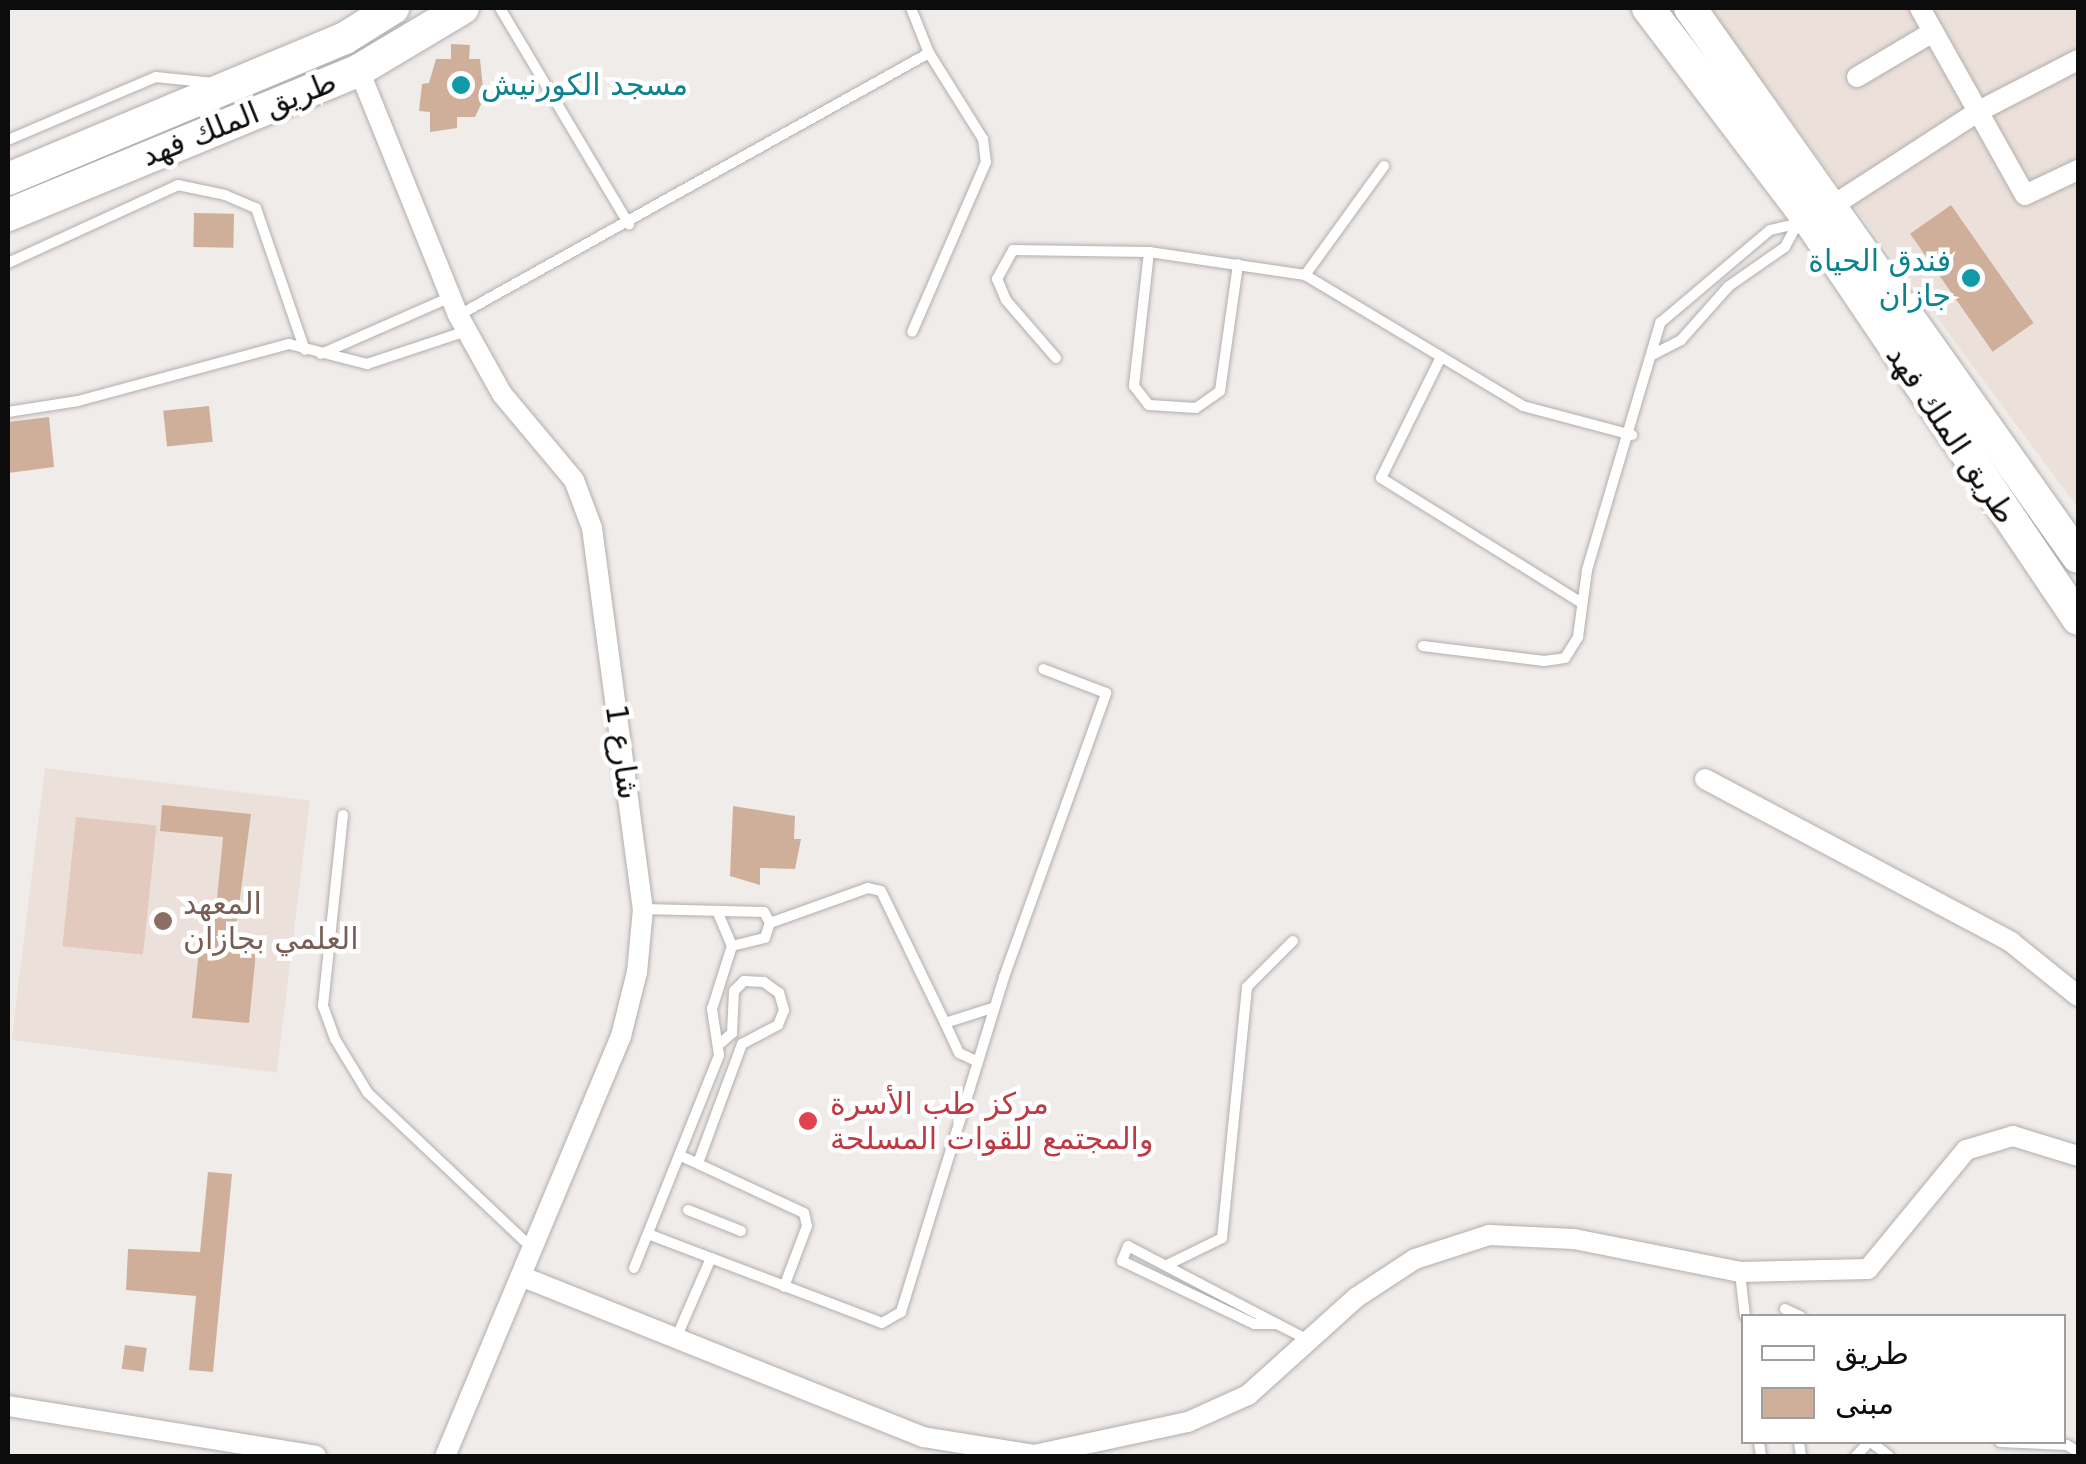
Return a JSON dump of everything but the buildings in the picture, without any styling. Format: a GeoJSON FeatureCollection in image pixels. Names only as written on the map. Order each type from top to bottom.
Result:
{"type":"FeatureCollection","features":[{"type":"Feature","properties":{"kind":"main road","name":"طريق الملك فهد"},"geometry":{"type":"LineString","coordinates":[[8,179],[345,38],[392,8]]}},
{"type":"Feature","properties":{"kind":"main road","name":"طريق الملك فهد"},"geometry":{"type":"LineString","coordinates":[[8,215],[359,70],[463,8]]}},
{"type":"Feature","properties":{"kind":"main road","name":"طريق الملك فهد"},"geometry":{"type":"LineString","coordinates":[[1648,8],[2078,557]]}},
{"type":"Feature","properties":{"kind":"main road","name":"طريق الملك فهد"},"geometry":{"type":"LineString","coordinates":[[1690,8],[1813,218],[2078,619]]}},
{"type":"Feature","properties":{"kind":"main road"},"geometry":{"type":"LineString","coordinates":[[345,38],[359,70]]}},
{"type":"Feature","properties":{"kind":"street"},"geometry":{"type":"LineString","coordinates":[[1920,8],[2025,195],[2078,170]]}},
{"type":"Feature","properties":{"kind":"street"},"geometry":{"type":"LineString","coordinates":[[1857,78],[1933,32]]}},
{"type":"Feature","properties":{"kind":"street"},"geometry":{"type":"LineString","coordinates":[[1813,218],[1979,110],[2078,60]]}},
{"type":"Feature","properties":{"kind":"street","name":"شارع 1"},"geometry":{"type":"LineString","coordinates":[[359,70],[459,315],[502,394],[574,480],[592,528],[643,909],[638,972],[621,1036],[446,1456]]}},
{"type":"Feature","properties":{"kind":"street"},"geometry":{"type":"LineString","coordinates":[[1705,779],[2011,942],[2078,996]]}},
{"type":"Feature","properties":{"kind":"street"},"geometry":{"type":"LineString","coordinates":[[523,1277],[923,1437],[1034,1455],[1188,1422],[1248,1395],[1357,1297],[1415,1259],[1489,1235],[1574,1239],[1740,1272],[1868,1268],[1966,1150],[2013,1136],[2078,1156]]}},
{"type":"Feature","properties":{"kind":"street"},"geometry":{"type":"LineString","coordinates":[[8,1406],[316,1456]]}},
{"type":"Feature","properties":{"kind":"lane"},"geometry":{"type":"LineString","coordinates":[[500,8],[629,224]]}},
{"type":"Feature","properties":{"kind":"lane"},"geometry":{"type":"LineString","coordinates":[[911,8],[930,53],[983,140],[986,162],[912,332]]}},
{"type":"Feature","properties":{"kind":"lane"},"geometry":{"type":"LineString","coordinates":[[8,412],[78,401],[289,344],[367,364],[394,361],[459,315],[629,224],[930,53]]}},
{"type":"Feature","properties":{"kind":"lane"},"geometry":{"type":"LineString","coordinates":[[8,140],[156,77],[229,86]]}},
{"type":"Feature","properties":{"kind":"lane"},"geometry":{"type":"LineString","coordinates":[[1305,275],[1384,166]]}},
{"type":"Feature","properties":{"kind":"lane"},"geometry":{"type":"LineString","coordinates":[[8,263],[178,186],[225,196],[256,208],[305,350]]}},
{"type":"Feature","properties":{"kind":"lane"},"geometry":{"type":"LineString","coordinates":[[1424,646],[1544,662],[1564,658],[1578,637],[1587,570],[1632,434],[1660,323],[1713,272],[1770,230],[1813,218]]}},
{"type":"Feature","properties":{"kind":"lane"},"geometry":{"type":"LineString","coordinates":[[1652,355],[1681,340],[1729,286],[1784,247],[1813,218]]}},
{"type":"Feature","properties":{"kind":"lane"},"geometry":{"type":"LineString","coordinates":[[1056,358],[1006,300],[997,279],[1013,250],[1149,252],[1305,275],[1523,406],[1632,434]]}},
{"type":"Feature","properties":{"kind":"lane"},"geometry":{"type":"LineString","coordinates":[[1149,252],[1134,386],[1150,405],[1196,408],[1220,391],[1238,264]]}},
{"type":"Feature","properties":{"kind":"lane"},"geometry":{"type":"LineString","coordinates":[[1713,272],[1729,286]]}},
{"type":"Feature","properties":{"kind":"lane"},"geometry":{"type":"LineString","coordinates":[[320,354],[459,315]]}},
{"type":"Feature","properties":{"kind":"lane"},"geometry":{"type":"LineString","coordinates":[[1441,356],[1381,478],[1582,604]]}},
{"type":"Feature","properties":{"kind":"lane"},"geometry":{"type":"LineString","coordinates":[[648,1234],[882,1323],[902,1312],[995,1007],[1106,694],[1042,669]]}},
{"type":"Feature","properties":{"kind":"lane"},"geometry":{"type":"LineString","coordinates":[[343,815],[323,1006],[334,1038],[368,1093],[530,1247]]}},
{"type":"Feature","properties":{"kind":"lane"},"geometry":{"type":"LineString","coordinates":[[770,923],[868,888],[881,890],[959,1053],[978,1062]]}},
{"type":"Feature","properties":{"kind":"lane"},"geometry":{"type":"LineString","coordinates":[[643,909],[764,912],[770,923],[766,938],[732,946]]}},
{"type":"Feature","properties":{"kind":"lane"},"geometry":{"type":"LineString","coordinates":[[718,911],[732,946],[712,1009],[721,1043]]}},
{"type":"Feature","properties":{"kind":"lane"},"geometry":{"type":"LineString","coordinates":[[1167,1265],[1222,1238],[1247,987],[1294,941]]}},
{"type":"Feature","properties":{"kind":"lane"},"geometry":{"type":"LineString","coordinates":[[634,1268],[721,1043],[732,1034],[734,991],[744,982],[764,982],[779,993],[784,1010],[778,1025],[742,1044],[698,1163]]}},
{"type":"Feature","properties":{"kind":"lane"},"geometry":{"type":"LineString","coordinates":[[945,1023],[995,1007]]}},
{"type":"Feature","properties":{"kind":"lane"},"geometry":{"type":"LineString","coordinates":[[679,1155],[804,1213],[808,1226],[784,1287]]}},
{"type":"Feature","properties":{"kind":"lane"},"geometry":{"type":"LineString","coordinates":[[688,1210],[741,1231]]}},
{"type":"Feature","properties":{"kind":"lane"},"geometry":{"type":"LineString","coordinates":[[1277,1324],[1254,1324],[1122,1261],[1128,1246],[1308,1340]]}},
{"type":"Feature","properties":{"kind":"lane"},"geometry":{"type":"LineString","coordinates":[[677,1336],[711,1258]]}},
{"type":"Feature","properties":{"kind":"lane"},"geometry":{"type":"LineString","coordinates":[[1740,1272],[1745,1314]]}},
{"type":"Feature","properties":{"kind":"lane"},"geometry":{"type":"LineString","coordinates":[[1785,1308],[1796,1314]]}},
{"type":"Feature","properties":{"kind":"lane"},"geometry":{"type":"LineString","coordinates":[[2045,1444],[2067,1445],[2078,1452]]}},
{"type":"Feature","properties":{"kind":"shaded area"},"geometry":{"type":"Polygon","coordinates":[[[1709,8],[2078,8],[2078,508],[1826,168],[1709,8]]]}},
{"type":"Feature","properties":{"kind":"shaded area","name":"المعهد العلمي بجازان"},"geometry":{"type":"Polygon","coordinates":[[[45,768],[310,801],[277,1072],[12,1040],[45,768]]]}},
{"type":"Feature","properties":{"kind":"shaded area"},"geometry":{"type":"Polygon","coordinates":[[[76,817],[157,825],[143,955],[62,946],[76,817]]]}},
{"type":"Feature","properties":{"kind":"place","name":"مسجد الكورنيش"},"geometry":{"type":"Point","coordinates":[461,85]}},
{"type":"Feature","properties":{"kind":"place","name":"فندق الحياة جازان"},"geometry":{"type":"Point","coordinates":[1971,278]}},
{"type":"Feature","properties":{"kind":"place","name":"المعهد العلمي بجازان"},"geometry":{"type":"Point","coordinates":[163,921]}},
{"type":"Feature","properties":{"kind":"place","name":"مركز طب الأسرة والمجتمع للقوات المسلحة"},"geometry":{"type":"Point","coordinates":[808,1121]}}]}
